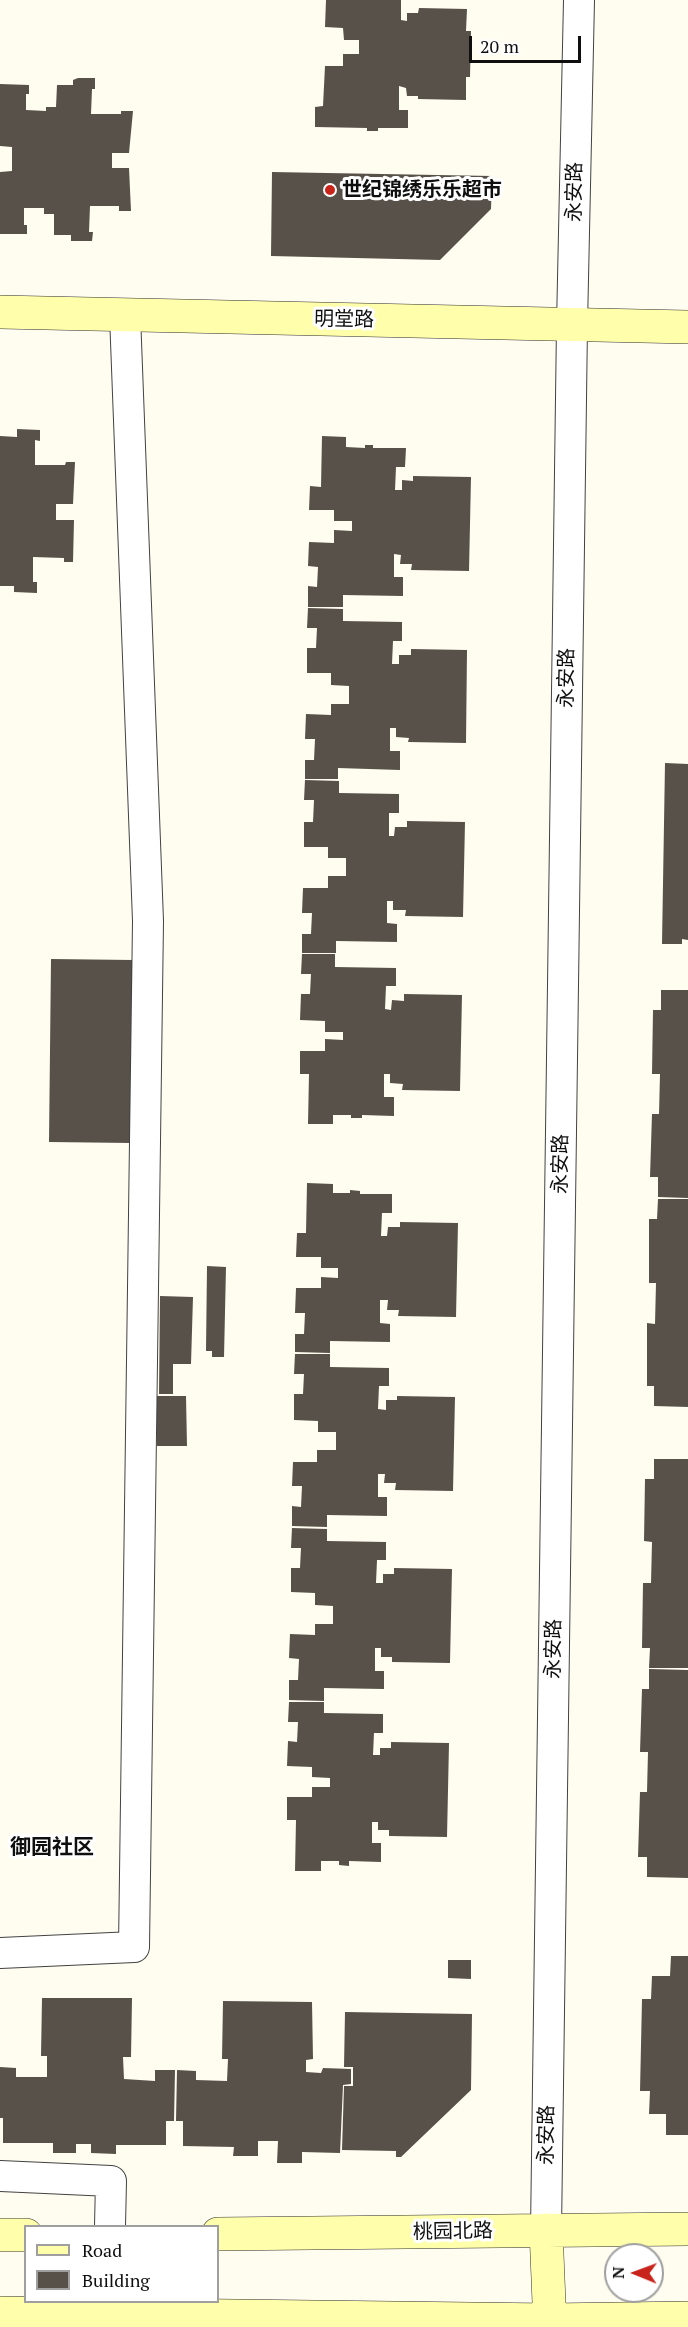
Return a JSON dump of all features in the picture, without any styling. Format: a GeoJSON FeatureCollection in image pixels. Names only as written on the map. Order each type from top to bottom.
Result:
{"type":"FeatureCollection","features":[{"type":"Feature","properties":{"kind":"main road","name":"明堂路"},"geometry":{"type":"LineString","coordinates":[[0,312],[688,327]]}},
{"type":"Feature","properties":{"kind":"main road","name":"桃园北路"},"geometry":{"type":"LineString","coordinates":[[219,2234],[688,2229]]}},
{"type":"Feature","properties":{"kind":"main road","name":"永安路"},"geometry":{"type":"LineString","coordinates":[[546,2230],[550,2323]]}},
{"type":"Feature","properties":{"kind":"main road"},"geometry":{"type":"LineString","coordinates":[[0,2235],[24,2235]]}},
{"type":"Feature","properties":{"kind":"main road"},"geometry":{"type":"LineString","coordinates":[[0,2313],[112,2308],[550,2323],[688,2318]]}},
{"type":"Feature","properties":{"kind":"street","name":"永安路"},"geometry":{"type":"LineString","coordinates":[[546,2230],[572,325],[579,0]]}},
{"type":"Feature","properties":{"kind":"street"},"geometry":{"type":"LineString","coordinates":[[0,1953],[134,1947],[148,921],[125,315]]}},
{"type":"Feature","properties":{"kind":"street"},"geometry":{"type":"LineString","coordinates":[[0,2176],[111,2181],[110,2225]]}},
{"type":"Feature","properties":{"kind":"building"},"geometry":{"type":"Polygon","coordinates":[[[326,0],[401,0],[401,20],[407,21],[407,13],[418,13],[419,8],[467,9],[466,31],[471,31],[470,77],[466,77],[466,100],[418,99],[418,96],[407,96],[406,88],[399,86],[399,110],[408,110],[408,128],[378,128],[378,131],[367,131],[367,128],[315,127],[315,107],[323,106],[325,66],[343,66],[343,54],[359,54],[359,40],[344,40],[343,28],[325,27],[326,0]]]}},
{"type":"Feature","properties":{"kind":"building"},"geometry":{"type":"Polygon","coordinates":[[[95,78],[91,114],[121,114],[121,111],[133,111],[129,153],[112,153],[112,168],[129,168],[131,211],[119,211],[119,206],[90,206],[89,232],[93,232],[92,241],[71,241],[71,235],[54,235],[54,214],[44,214],[44,208],[24,208],[24,225],[27,225],[27,234],[0,234],[0,172],[12,171],[12,147],[0,146],[0,84],[29,85],[29,94],[26,94],[26,110],[46,111],[46,107],[56,107],[57,85],[73,85],[73,80],[95,78]]]}},
{"type":"Feature","properties":{"kind":"building"},"geometry":{"type":"Polygon","coordinates":[[[272,172],[492,176],[491,209],[440,260],[271,256],[272,172]]]}},
{"type":"Feature","properties":{"kind":"building"},"geometry":{"type":"Polygon","coordinates":[[[17,429],[40,430],[40,441],[35,440],[35,465],[65,465],[66,462],[75,462],[73,504],[56,504],[56,520],[74,520],[73,562],[64,562],[64,558],[33,557],[33,582],[37,582],[37,593],[14,592],[14,586],[0,586],[0,436],[17,437],[17,429]]]}},
{"type":"Feature","properties":{"kind":"building"},"geometry":{"type":"Polygon","coordinates":[[[322,436],[346,437],[346,447],[365,448],[365,445],[373,445],[373,448],[406,448],[405,467],[396,467],[395,490],[402,490],[402,480],[413,481],[413,476],[471,477],[469,571],[411,570],[412,564],[400,564],[401,555],[394,554],[394,577],[403,577],[403,596],[343,595],[343,607],[308,607],[308,586],[317,587],[318,567],[308,566],[309,542],[334,543],[334,530],[352,531],[352,521],[334,521],[334,510],[309,510],[310,486],[321,487],[322,436]]]}},
{"type":"Feature","properties":{"kind":"building"},"geometry":{"type":"Polygon","coordinates":[[[308,608],[343,609],[343,621],[402,622],[402,641],[393,641],[392,664],[399,664],[399,655],[411,655],[411,649],[467,650],[466,743],[408,742],[409,738],[396,737],[396,728],[390,728],[390,751],[400,751],[400,770],[338,768],[338,779],[305,779],[305,760],[314,760],[315,739],[305,739],[306,714],[331,715],[331,704],[349,704],[349,686],[331,685],[331,673],[307,673],[307,648],[316,648],[317,628],[307,628],[308,608]]]}},
{"type":"Feature","properties":{"kind":"building"},"geometry":{"type":"Polygon","coordinates":[[[665,763],[688,764],[688,940],[682,939],[682,944],[662,944],[665,763]]]}},
{"type":"Feature","properties":{"kind":"building"},"geometry":{"type":"Polygon","coordinates":[[[305,780],[339,781],[339,793],[399,794],[399,813],[389,813],[389,836],[394,836],[395,827],[407,827],[407,821],[465,822],[463,917],[405,916],[406,910],[393,910],[393,901],[387,901],[387,923],[397,924],[397,942],[336,941],[336,953],[302,953],[302,934],[311,934],[312,913],[302,913],[303,888],[328,888],[328,876],[346,876],[346,858],[328,858],[328,847],[304,847],[304,822],[313,822],[314,800],[304,800],[305,780]]]}},
{"type":"Feature","properties":{"kind":"building"},"geometry":{"type":"Polygon","coordinates":[[[302,954],[335,954],[335,967],[396,968],[396,986],[386,986],[385,1009],[391,1010],[392,1000],[404,1001],[404,994],[462,995],[460,1091],[402,1090],[403,1084],[390,1083],[390,1074],[384,1074],[384,1097],[394,1097],[394,1116],[362,1115],[362,1118],[351,1118],[351,1115],[333,1115],[333,1124],[308,1124],[309,1074],[300,1074],[300,1051],[325,1051],[325,1039],[343,1040],[343,1032],[325,1032],[325,1021],[300,1020],[301,994],[310,994],[311,974],[301,974],[302,954]]]}},
{"type":"Feature","properties":{"kind":"building"},"geometry":{"type":"Polygon","coordinates":[[[51,959],[133,960],[131,1143],[49,1142],[51,959]]]}},
{"type":"Feature","properties":{"kind":"building"},"geometry":{"type":"Polygon","coordinates":[[[661,990],[688,990],[688,1198],[658,1197],[658,1177],[650,1177],[652,1114],[659,1114],[660,1074],[652,1074],[653,1010],[661,1010],[661,990]]]}},
{"type":"Feature","properties":{"kind":"building"},"geometry":{"type":"Polygon","coordinates":[[[307,1183],[333,1184],[333,1193],[350,1193],[350,1190],[360,1191],[360,1194],[392,1194],[392,1213],[382,1213],[381,1236],[387,1236],[388,1227],[400,1227],[400,1222],[458,1223],[456,1317],[398,1316],[399,1310],[387,1310],[388,1300],[380,1300],[380,1323],[390,1324],[390,1342],[330,1341],[330,1353],[295,1352],[295,1334],[304,1334],[305,1313],[295,1313],[296,1288],[321,1288],[321,1277],[338,1278],[338,1268],[321,1268],[321,1257],[296,1257],[297,1233],[306,1233],[307,1183]]]}},
{"type":"Feature","properties":{"kind":"building"},"geometry":{"type":"Polygon","coordinates":[[[658,1199],[688,1199],[688,1407],[654,1406],[654,1386],[647,1386],[647,1323],[655,1324],[656,1283],[649,1283],[649,1219],[657,1219],[658,1199]]]}},
{"type":"Feature","properties":{"kind":"building"},"geometry":{"type":"Polygon","coordinates":[[[207,1266],[226,1267],[224,1357],[212,1357],[212,1351],[206,1351],[207,1266]]]}},
{"type":"Feature","properties":{"kind":"building"},"geometry":{"type":"Polygon","coordinates":[[[160,1296],[193,1297],[191,1364],[173,1364],[173,1394],[159,1394],[160,1296]]]}},
{"type":"Feature","properties":{"kind":"building"},"geometry":{"type":"Polygon","coordinates":[[[295,1354],[330,1354],[330,1367],[389,1368],[389,1386],[379,1386],[378,1409],[386,1410],[386,1400],[397,1400],[397,1396],[455,1397],[453,1491],[395,1490],[396,1483],[384,1483],[385,1474],[378,1474],[378,1497],[387,1497],[387,1516],[327,1515],[327,1527],[292,1526],[292,1506],[301,1507],[302,1486],[292,1486],[293,1462],[317,1462],[317,1450],[336,1450],[336,1432],[318,1432],[318,1421],[294,1420],[294,1394],[303,1394],[304,1374],[294,1374],[295,1354]]]}},
{"type":"Feature","properties":{"kind":"building"},"geometry":{"type":"Polygon","coordinates":[[[157,1396],[186,1396],[187,1446],[157,1446],[157,1396]]]}},
{"type":"Feature","properties":{"kind":"building"},"geometry":{"type":"Polygon","coordinates":[[[654,1459],[688,1459],[688,1668],[649,1668],[650,1648],[642,1648],[643,1583],[651,1583],[652,1542],[644,1541],[645,1479],[654,1479],[654,1459]]]}},
{"type":"Feature","properties":{"kind":"building"},"geometry":{"type":"Polygon","coordinates":[[[292,1528],[327,1529],[327,1541],[386,1542],[386,1560],[377,1560],[376,1583],[383,1583],[383,1574],[394,1574],[394,1568],[452,1569],[450,1663],[392,1662],[392,1657],[381,1657],[381,1648],[375,1648],[375,1671],[384,1671],[384,1689],[324,1688],[324,1701],[289,1700],[289,1680],[298,1680],[299,1659],[289,1658],[290,1634],[315,1635],[315,1624],[333,1624],[333,1606],[315,1605],[315,1593],[291,1592],[291,1568],[300,1568],[301,1548],[291,1548],[292,1528]]]}},
{"type":"Feature","properties":{"kind":"building"},"geometry":{"type":"Polygon","coordinates":[[[649,1669],[688,1670],[688,1878],[647,1877],[647,1857],[638,1857],[640,1792],[647,1792],[648,1752],[640,1752],[642,1689],[649,1689],[649,1669]]]}},
{"type":"Feature","properties":{"kind":"building"},"geometry":{"type":"Polygon","coordinates":[[[289,1702],[324,1702],[324,1713],[383,1714],[383,1733],[374,1733],[373,1755],[380,1755],[380,1748],[391,1748],[391,1742],[449,1743],[447,1837],[389,1836],[389,1830],[378,1830],[378,1822],[372,1822],[372,1843],[381,1843],[381,1862],[349,1861],[349,1866],[339,1865],[339,1861],[321,1861],[321,1871],[295,1871],[296,1820],[287,1820],[287,1797],[312,1797],[312,1787],[330,1787],[330,1778],[312,1777],[312,1767],[287,1766],[288,1741],[297,1742],[298,1722],[288,1722],[289,1702]]]}},
{"type":"Feature","properties":{"kind":"building"},"geometry":{"type":"Polygon","coordinates":[[[671,1956],[688,1956],[688,2135],[666,2135],[666,2114],[649,2114],[650,2091],[640,2091],[642,1999],[651,1999],[652,1976],[670,1976],[671,1956]]]}},
{"type":"Feature","properties":{"kind":"building"},"geometry":{"type":"Polygon","coordinates":[[[448,1960],[471,1960],[471,1979],[448,1978],[448,1960]]]}},
{"type":"Feature","properties":{"kind":"building"},"geometry":{"type":"Polygon","coordinates":[[[42,1998],[132,1998],[131,2057],[123,2057],[124,2079],[155,2081],[155,2070],[175,2070],[174,2121],[166,2121],[166,2145],[116,2145],[116,2154],[91,2153],[91,2144],[76,2144],[76,2153],[53,2153],[53,2143],[3,2143],[3,2118],[0,2118],[0,2067],[16,2068],[16,2077],[47,2077],[47,2056],[41,2056],[42,1998]]]}},
{"type":"Feature","properties":{"kind":"building"},"geometry":{"type":"Polygon","coordinates":[[[223,2001],[312,2002],[313,2059],[306,2060],[306,2072],[321,2073],[323,2068],[351,2069],[351,2084],[343,2085],[340,2153],[302,2152],[302,2163],[277,2163],[278,2141],[258,2141],[258,2156],[233,2156],[234,2147],[183,2146],[183,2121],[176,2121],[177,2070],[196,2071],[196,2080],[227,2081],[228,2059],[222,2059],[223,2001]]]}},
{"type":"Feature","properties":{"kind":"building"},"geometry":{"type":"Polygon","coordinates":[[[345,2012],[472,2014],[471,2090],[401,2157],[396,2157],[396,2151],[342,2150],[344,2086],[353,2086],[353,2067],[344,2067],[345,2012]]]}},
{"type":"Feature","properties":{"kind":"place","name":"世纪锦绣乐乐超市"},"geometry":{"type":"Point","coordinates":[330,190]}},
{"type":"Feature","properties":{"kind":"district","name":"御园社区"},"geometry":{"type":"Point","coordinates":[52,1848]}}]}
